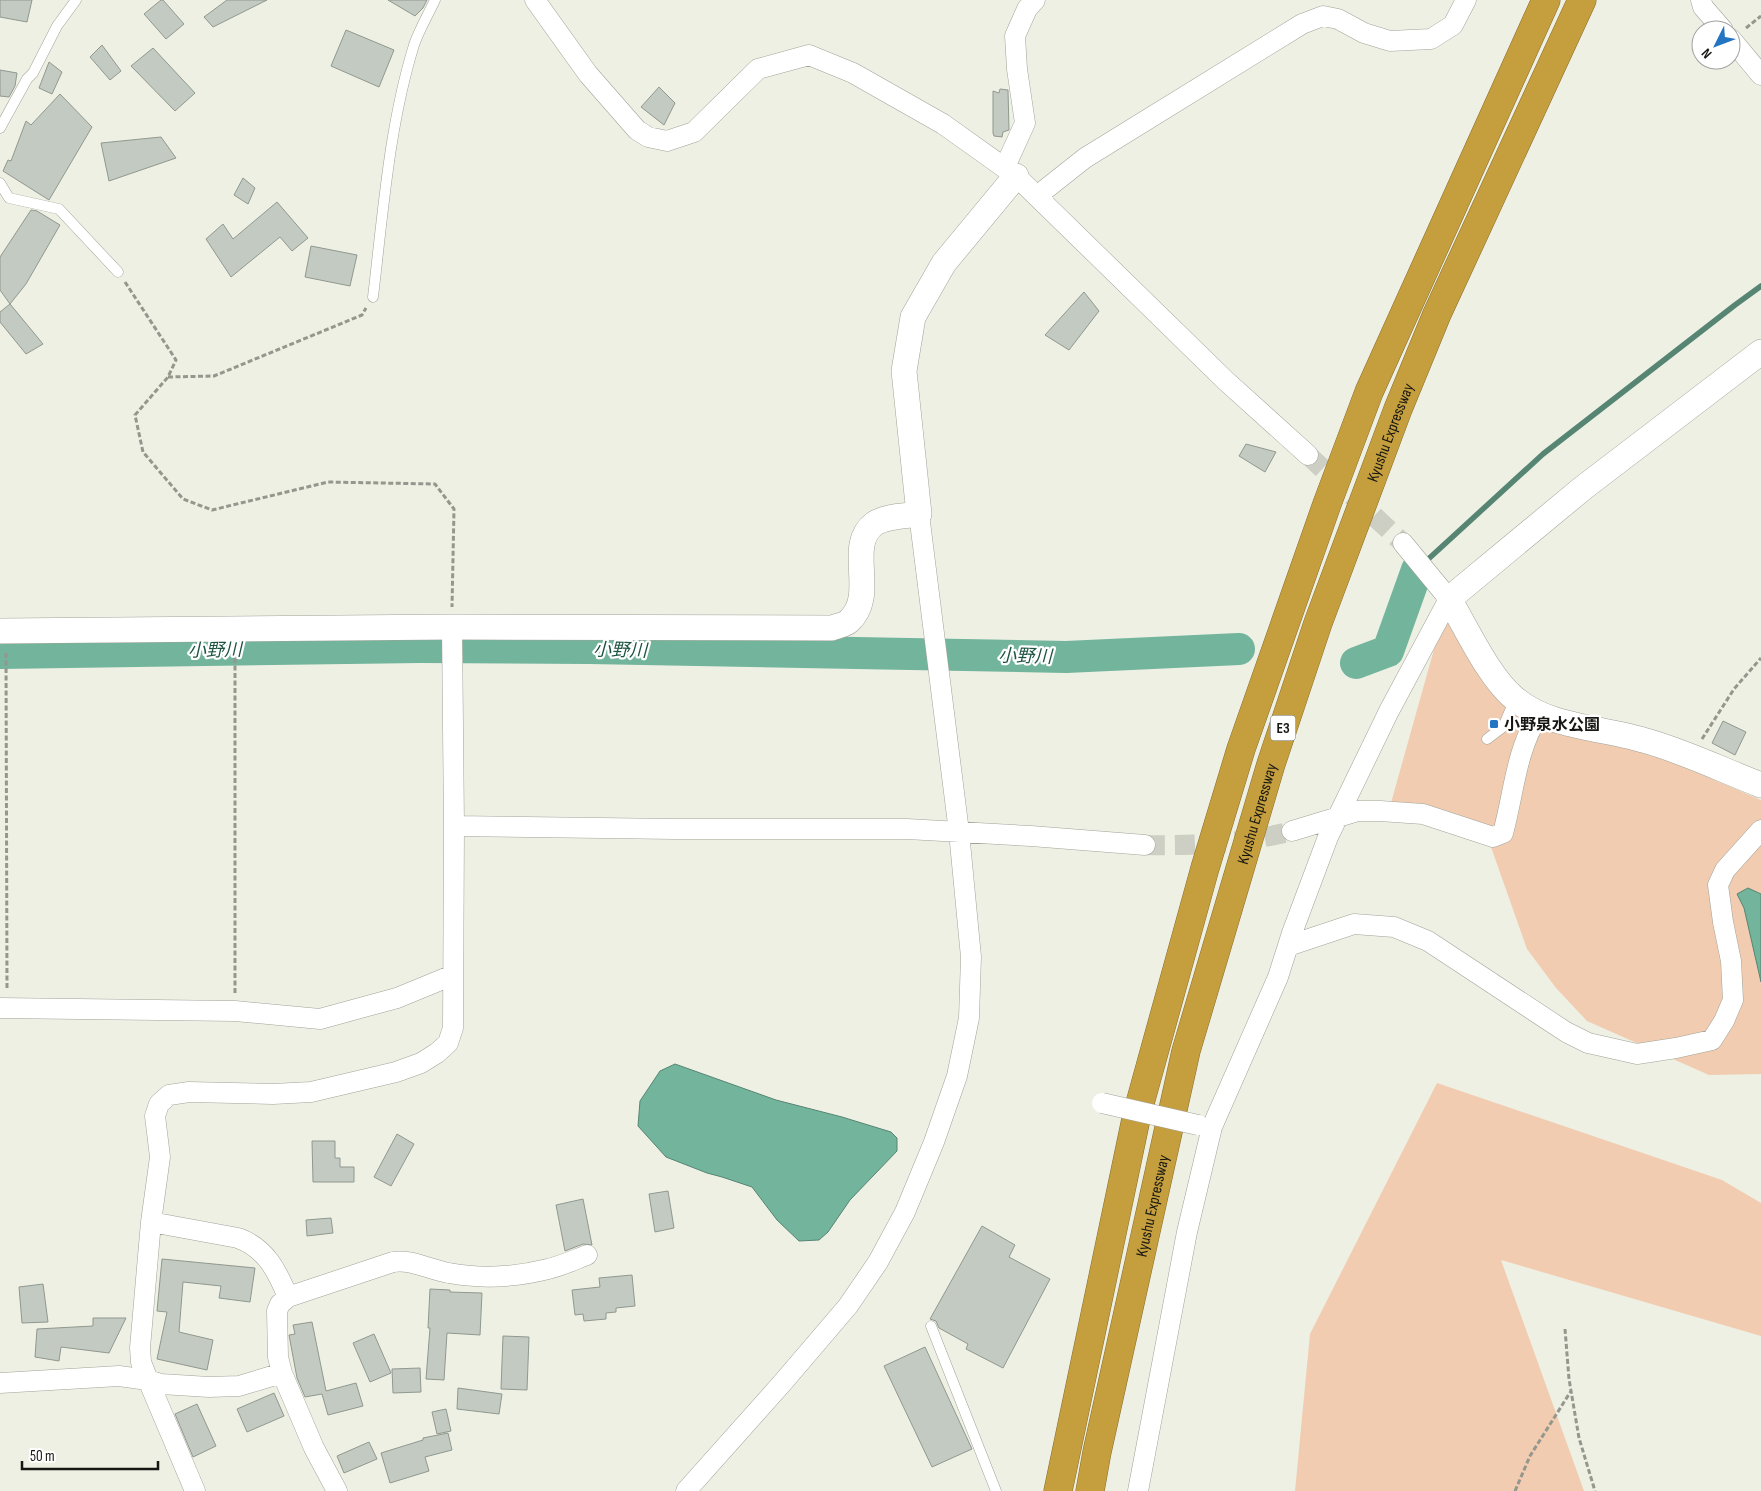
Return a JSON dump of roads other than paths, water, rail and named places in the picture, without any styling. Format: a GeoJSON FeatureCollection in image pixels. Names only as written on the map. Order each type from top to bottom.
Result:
{"type":"FeatureCollection","features":[{"type":"Feature","properties":{"kind":"highway","name":"Kyushu Expressway"},"geometry":{"type":"LineString","coordinates":[[1058,1491],[1137,1114],[1205,868],[1241,750],[1327,504],[1369,392],[1546,0]]}},
{"type":"Feature","properties":{"kind":"highway","name":"Kyushu Expressway"},"geometry":{"type":"LineString","coordinates":[[1090,1491],[1186,1052],[1271,764],[1318,623],[1402,400],[1437,314],[1582,0]]}},
{"type":"Feature","properties":{"kind":"street"},"geometry":{"type":"LineString","coordinates":[[535,0],[588,74],[638,130],[648,137],[667,140],[694,132],[758,69],[809,55],[853,73],[944,124],[1010,171],[1226,381],[1308,455]]}},
{"type":"Feature","properties":{"kind":"street"},"geometry":{"type":"LineString","coordinates":[[686,1491],[848,1306],[878,1262],[905,1212],[934,1142],[957,1076],[969,1018],[971,957],[959,832],[919,514],[904,371],[913,317],[944,262],[1010,171],[1025,123],[1017,69],[1015,36],[1027,10],[1035,0]]}},
{"type":"Feature","properties":{"kind":"street"},"geometry":{"type":"LineString","coordinates":[[1037,196],[1085,158],[1302,24],[1323,16],[1338,19],[1364,33],[1390,41],[1431,39],[1453,25],[1466,0]]}},
{"type":"Feature","properties":{"kind":"street"},"geometry":{"type":"LineString","coordinates":[[1701,0],[1703,7],[1714,20]]}},
{"type":"Feature","properties":{"kind":"street"},"geometry":{"type":"LineString","coordinates":[[1741,51],[1761,75]]}},
{"type":"Feature","properties":{"kind":"street"},"geometry":{"type":"LineString","coordinates":[[1138,1491],[1205,1126],[1259,1024],[1278,977],[1324,846],[1390,711],[1443,591],[1584,488],[1761,352]]}},
{"type":"Feature","properties":{"kind":"street"},"geometry":{"type":"LineString","coordinates":[[3,642],[832,628],[848,622],[858,611],[862,600],[862,545],[867,532],[875,524],[886,520],[919,514]]}},
{"type":"Feature","properties":{"kind":"street"},"geometry":{"type":"LineString","coordinates":[[1403,543],[1443,591],[1498,683],[1515,699],[1539,715],[1643,740],[1690,756],[1761,785]]}},
{"type":"Feature","properties":{"kind":"street"},"geometry":{"type":"LineString","coordinates":[[195,1491],[141,1362],[140,1348],[151,1222],[160,1157],[155,1116],[159,1104],[169,1095],[189,1092],[273,1094],[311,1092],[396,1072],[421,1063],[448,1043],[453,1028],[454,826],[452,633]]}},
{"type":"Feature","properties":{"kind":"street"},"geometry":{"type":"LineString","coordinates":[[1292,832],[1358,811],[1423,814],[1493,837],[1503,833],[1522,748],[1530,728],[1539,715]]}},
{"type":"Feature","properties":{"kind":"street"},"geometry":{"type":"LineString","coordinates":[[454,826],[675,829],[897,829],[1145,845]]}},
{"type":"Feature","properties":{"kind":"street"},"geometry":{"type":"LineString","coordinates":[[1288,946],[1354,924],[1394,927],[1428,941],[1548,1021],[1588,1043],[1637,1054],[1712,1040],[1724,1021],[1733,1000],[1731,960],[1718,885],[1729,864],[1761,830]]}},
{"type":"Feature","properties":{"kind":"street"},"geometry":{"type":"LineString","coordinates":[[4,1008],[235,1011],[320,1019],[397,998],[453,976]]}},
{"type":"Feature","properties":{"kind":"street"},"geometry":{"type":"LineString","coordinates":[[1102,1103],[1205,1126]]}},
{"type":"Feature","properties":{"kind":"street"},"geometry":{"type":"LineString","coordinates":[[151,1222],[238,1238],[249,1242],[261,1250],[271,1262],[288,1296]]}},
{"type":"Feature","properties":{"kind":"street"},"geometry":{"type":"LineString","coordinates":[[337,1491],[314,1448],[282,1372],[278,1357],[277,1311],[280,1304],[288,1296],[402,1260],[448,1273],[480,1276],[514,1276],[550,1269],[587,1255]]}},
{"type":"Feature","properties":{"kind":"street"},"geometry":{"type":"LineString","coordinates":[[0,1383],[119,1376],[161,1384],[209,1387],[239,1386],[282,1372]]}},
{"type":"Feature","properties":{"kind":"lane"},"geometry":{"type":"LineString","coordinates":[[0,128],[27,79],[33,74],[57,26],[76,0]]}},
{"type":"Feature","properties":{"kind":"lane"},"geometry":{"type":"LineString","coordinates":[[372,297],[388,170],[401,94],[415,43],[435,0]]}},
{"type":"Feature","properties":{"kind":"lane"},"geometry":{"type":"LineString","coordinates":[[0,183],[9,198],[59,210],[118,272]]}},
{"type":"Feature","properties":{"kind":"lane"},"geometry":{"type":"LineString","coordinates":[[1487,738],[1503,727],[1515,699]]}},
{"type":"Feature","properties":{"kind":"lane"},"geometry":{"type":"LineString","coordinates":[[930,1326],[996,1491]]}},
{"type":"Feature","properties":{"kind":"waterway"},"geometry":{"type":"LineString","coordinates":[[1424,563],[1543,454],[1761,286]]}},
{"type":"Feature","properties":{"kind":"waterway","name":"小野川"},"geometry":{"type":"LineString","coordinates":[[1356,663],[1388,651],[1417,570]]}},
{"type":"Feature","properties":{"kind":"waterway","name":"小野川"},"geometry":{"type":"LineString","coordinates":[[0,653],[420,647],[589,648],[1066,657],[1239,649]]}},
{"type":"Feature","properties":{"kind":"tunnel"},"geometry":{"type":"LineString","coordinates":[[1308,455],[1403,543]]}},
{"type":"Feature","properties":{"kind":"tunnel"},"geometry":{"type":"LineString","coordinates":[[1145,845],[1219,843],[1292,831]]}},
{"type":"Feature","properties":{"kind":"place","name":"小野泉水公園"},"geometry":{"type":"Point","coordinates":[1494,724]}}]}
